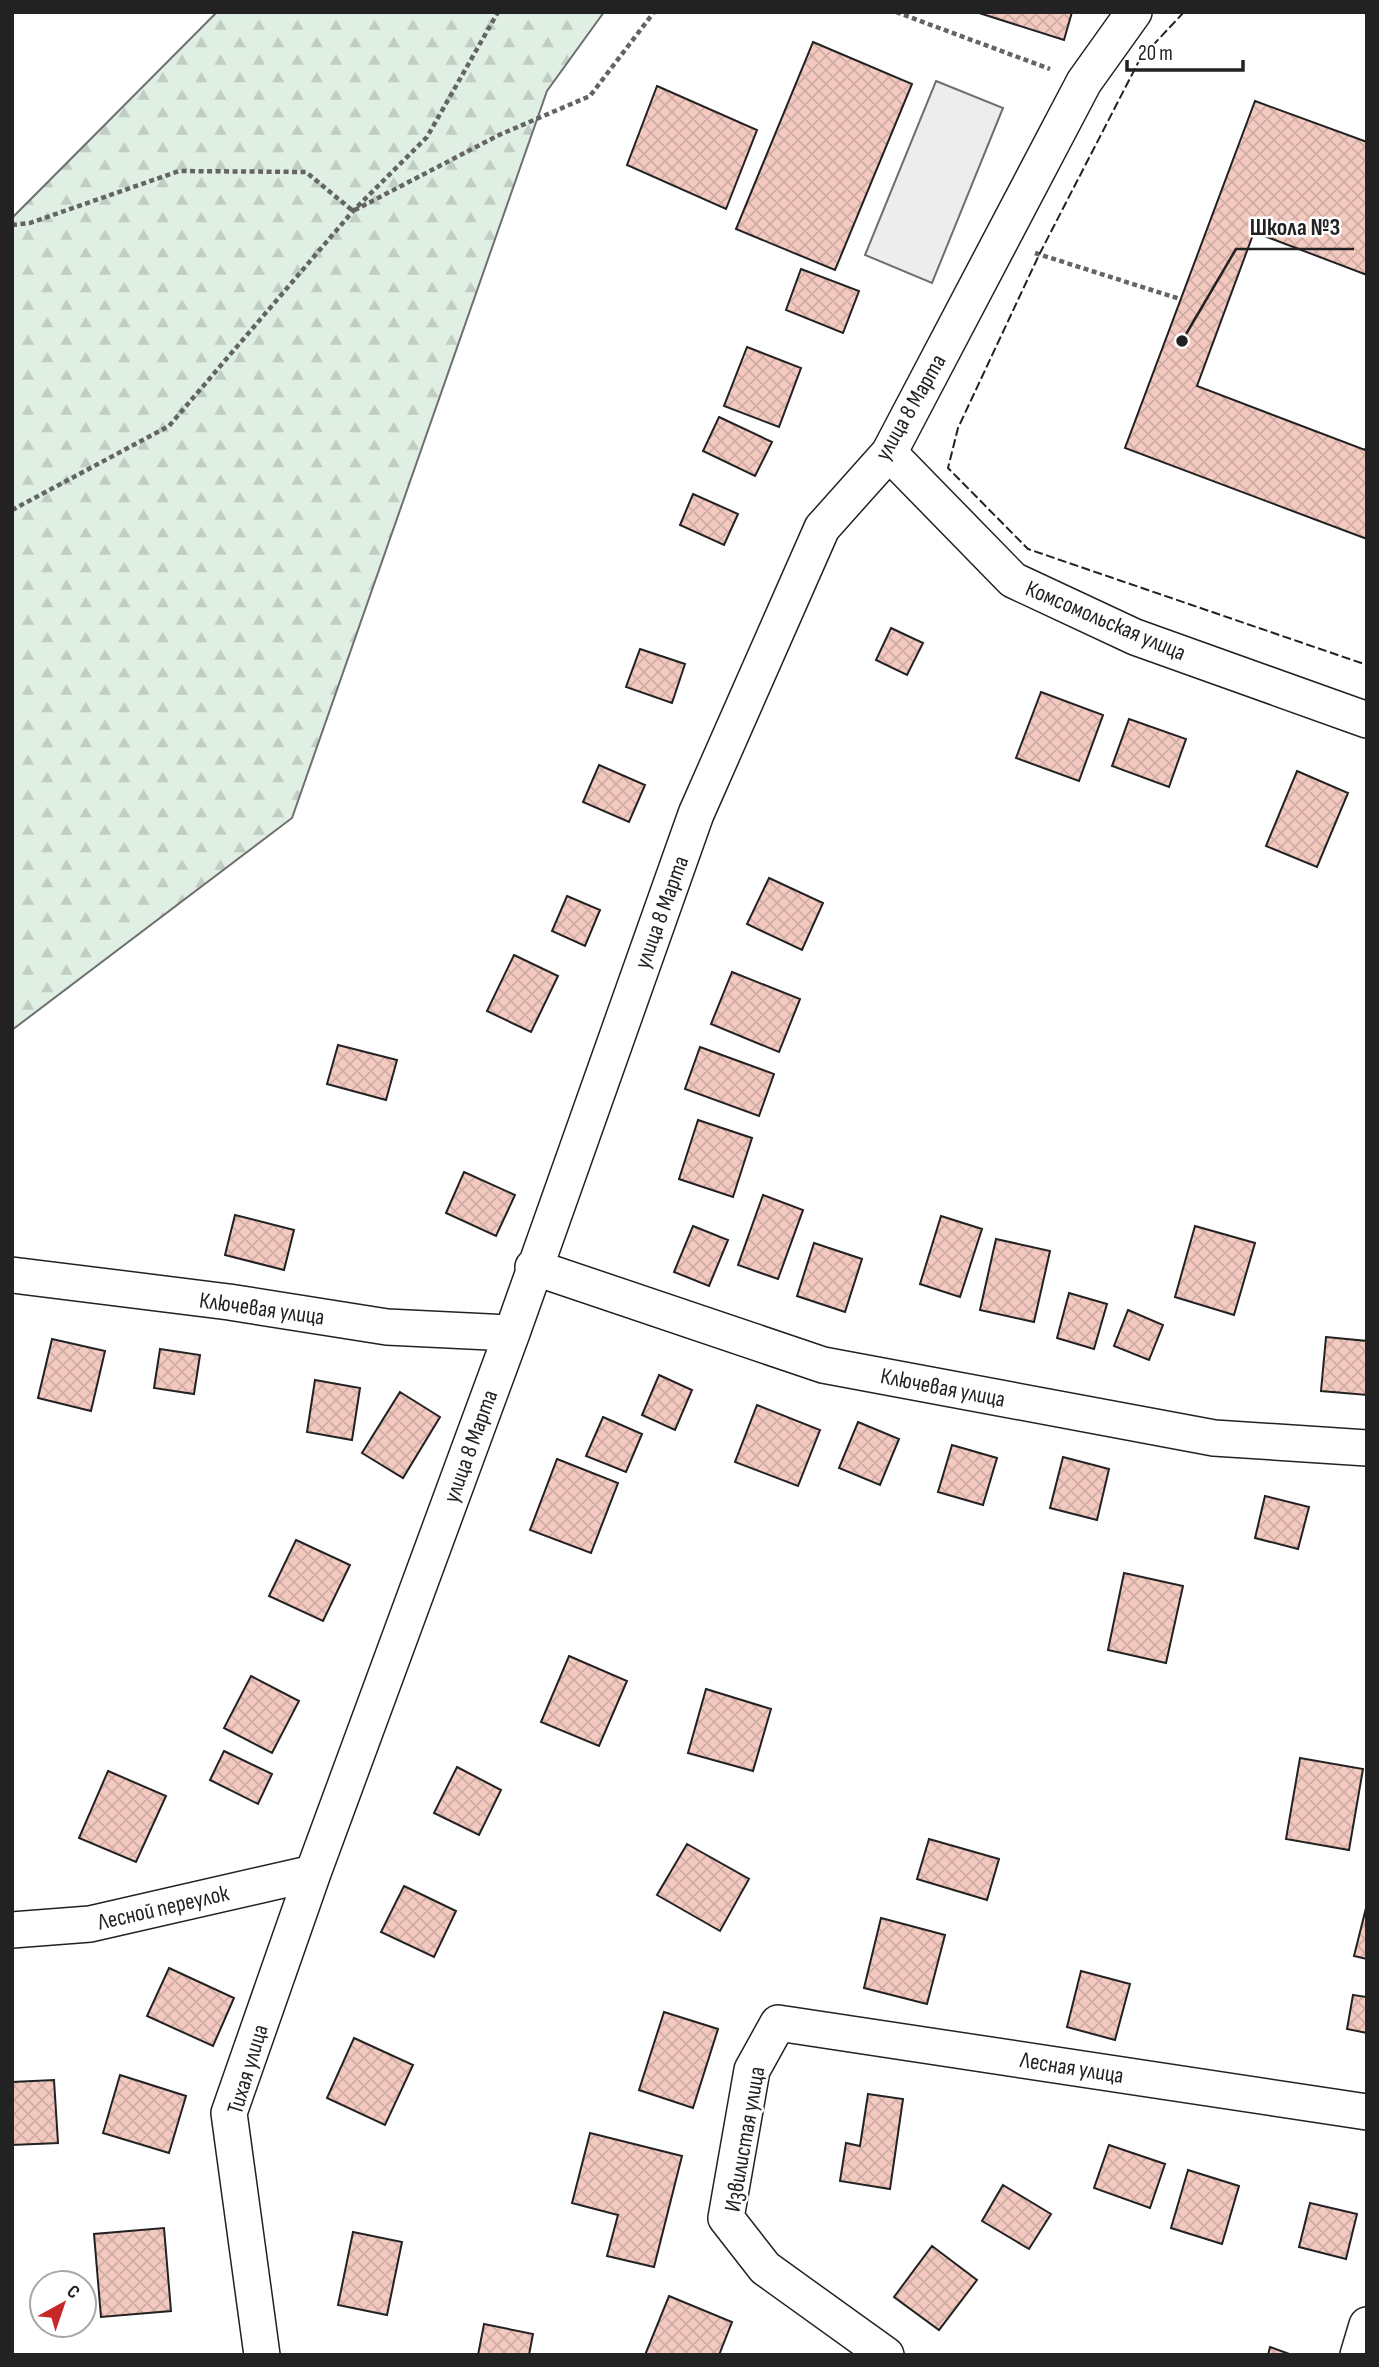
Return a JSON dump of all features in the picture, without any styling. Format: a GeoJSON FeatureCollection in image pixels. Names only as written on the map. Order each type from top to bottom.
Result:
{"type":"FeatureCollection","features":[{"type":"Feature","properties":{"kind":"street","name":"улица 8 Марта"},"geometry":{"type":"LineString","coordinates":[[313,1873],[512,1333],[533,1267],[707,789],[822,528],[889,453],[1084,82],[1134,12]]}},
{"type":"Feature","properties":{"kind":"street","name":"Комсомольская улица"},"geometry":{"type":"LineString","coordinates":[[889,453],[1013,580],[1135,637],[1367,720]]}},
{"type":"Feature","properties":{"kind":"street","name":"Ключевая улица"},"geometry":{"type":"LineString","coordinates":[[533,1267],[823,1365],[1214,1438],[1367,1448]]}},
{"type":"Feature","properties":{"kind":"street","name":"Ключевая улица"},"geometry":{"type":"LineString","coordinates":[[12,1275],[229,1302],[387,1327],[512,1333]]}},
{"type":"Feature","properties":{"kind":"street","name":"Лесной переулок"},"geometry":{"type":"LineString","coordinates":[[12,1930],[90,1924],[313,1873]]}},
{"type":"Feature","properties":{"kind":"street","name":"Тихая улица"},"geometry":{"type":"LineString","coordinates":[[262,2355],[229,2113],[313,1873]]}},
{"type":"Feature","properties":{"kind":"street","name":"Лесная улица"},"geometry":{"type":"LineString","coordinates":[[778,2023],[1367,2112]]}},
{"type":"Feature","properties":{"kind":"street","name":"Извилистая улица"},"geometry":{"type":"LineString","coordinates":[[778,2023],[752,2070],[726,2218],[765,2268],[886,2355]]}},
{"type":"Feature","properties":{"kind":"street"},"geometry":{"type":"LineString","coordinates":[[1359,2355],[1367,2325]]}},
{"type":"Feature","properties":{"kind":"path"},"geometry":{"type":"LineString","coordinates":[[12,510],[169,426],[353,211],[427,137],[498,12]]}},
{"type":"Feature","properties":{"kind":"path"},"geometry":{"type":"LineString","coordinates":[[353,211],[499,135],[590,96],[654,12]]}},
{"type":"Feature","properties":{"kind":"path"},"geometry":{"type":"LineString","coordinates":[[896,12],[1084,82]]}},
{"type":"Feature","properties":{"kind":"path"},"geometry":{"type":"LineString","coordinates":[[12,225],[30,223],[179,171],[306,172],[353,211]]}},
{"type":"Feature","properties":{"kind":"path"},"geometry":{"type":"LineString","coordinates":[[1002,238],[1039,255],[1180,299]]}},
{"type":"Feature","properties":{"kind":"green space"},"geometry":{"type":"Polygon","coordinates":[[[217,12],[604,12],[547,91],[292,818],[12,1030],[12,218],[217,12]]]}},
{"type":"Feature","properties":{"kind":"shaded area"},"geometry":{"type":"Polygon","coordinates":[[[936,81],[1003,108],[932,283],[865,255],[936,81]]]}},
{"type":"Feature","properties":{"kind":"building"},"geometry":{"type":"Polygon","coordinates":[[[976,12],[1072,12],[1064,40],[976,12]]]}},
{"type":"Feature","properties":{"kind":"building"},"geometry":{"type":"Polygon","coordinates":[[[813,42],[912,84],[835,270],[736,229],[813,42]]]}},
{"type":"Feature","properties":{"kind":"building"},"geometry":{"type":"Polygon","coordinates":[[[657,86],[757,130],[726,209],[627,165],[657,86]]]}},
{"type":"Feature","properties":{"kind":"building"},"geometry":{"type":"Polygon","coordinates":[[[1255,101],[1367,142],[1367,275],[1254,232],[1197,386],[1365,450],[1367,445],[1367,539],[1125,448],[1255,101]]]}},
{"type":"Feature","properties":{"kind":"building"},"geometry":{"type":"Polygon","coordinates":[[[801,269],[859,291],[843,333],[786,310],[801,269]]]}},
{"type":"Feature","properties":{"kind":"building"},"geometry":{"type":"Polygon","coordinates":[[[747,347],[801,368],[779,427],[724,406],[747,347]]]}},
{"type":"Feature","properties":{"kind":"building"},"geometry":{"type":"Polygon","coordinates":[[[719,417],[772,442],[755,476],[703,451],[719,417]]]}},
{"type":"Feature","properties":{"kind":"building"},"geometry":{"type":"Polygon","coordinates":[[[693,494],[738,514],[724,545],[680,525],[693,494]]]}},
{"type":"Feature","properties":{"kind":"building"},"geometry":{"type":"Polygon","coordinates":[[[891,628],[923,643],[907,675],[876,660],[891,628]]]}},
{"type":"Feature","properties":{"kind":"building"},"geometry":{"type":"Polygon","coordinates":[[[640,649],[685,664],[672,703],[626,687],[640,649]]]}},
{"type":"Feature","properties":{"kind":"building"},"geometry":{"type":"Polygon","coordinates":[[[1041,692],[1103,715],[1079,781],[1016,758],[1041,692]]]}},
{"type":"Feature","properties":{"kind":"building"},"geometry":{"type":"Polygon","coordinates":[[[1129,719],[1186,739],[1169,787],[1112,766],[1129,719]]]}},
{"type":"Feature","properties":{"kind":"building"},"geometry":{"type":"Polygon","coordinates":[[[599,765],[645,785],[629,822],[583,802],[599,765]]]}},
{"type":"Feature","properties":{"kind":"building"},"geometry":{"type":"Polygon","coordinates":[[[1297,771],[1348,793],[1317,867],[1266,846],[1297,771]]]}},
{"type":"Feature","properties":{"kind":"building"},"geometry":{"type":"Polygon","coordinates":[[[769,878],[823,903],[802,950],[747,924],[769,878]]]}},
{"type":"Feature","properties":{"kind":"building"},"geometry":{"type":"Polygon","coordinates":[[[567,896],[600,910],[585,946],[552,931],[567,896]]]}},
{"type":"Feature","properties":{"kind":"building"},"geometry":{"type":"Polygon","coordinates":[[[514,955],[558,976],[531,1032],[487,1011],[514,955]]]}},
{"type":"Feature","properties":{"kind":"building"},"geometry":{"type":"Polygon","coordinates":[[[732,972],[800,999],[779,1052],[711,1024],[732,972]]]}},
{"type":"Feature","properties":{"kind":"building"},"geometry":{"type":"Polygon","coordinates":[[[338,1045],[397,1060],[386,1100],[327,1084],[338,1045]]]}},
{"type":"Feature","properties":{"kind":"building"},"geometry":{"type":"Polygon","coordinates":[[[700,1047],[774,1074],[759,1116],[685,1089],[700,1047]]]}},
{"type":"Feature","properties":{"kind":"building"},"geometry":{"type":"Polygon","coordinates":[[[698,1120],[752,1138],[733,1197],[679,1179],[698,1120]]]}},
{"type":"Feature","properties":{"kind":"building"},"geometry":{"type":"Polygon","coordinates":[[[464,1172],[515,1195],[496,1236],[446,1213],[464,1172]]]}},
{"type":"Feature","properties":{"kind":"building"},"geometry":{"type":"Polygon","coordinates":[[[763,1195],[803,1210],[778,1279],[738,1265],[763,1195]]]}},
{"type":"Feature","properties":{"kind":"building"},"geometry":{"type":"Polygon","coordinates":[[[235,1215],[294,1230],[284,1270],[225,1255],[235,1215]]]}},
{"type":"Feature","properties":{"kind":"building"},"geometry":{"type":"Polygon","coordinates":[[[941,1216],[982,1229],[960,1297],[920,1284],[941,1216]]]}},
{"type":"Feature","properties":{"kind":"building"},"geometry":{"type":"Polygon","coordinates":[[[693,1226],[728,1240],[709,1286],[674,1272],[693,1226]]]}},
{"type":"Feature","properties":{"kind":"building"},"geometry":{"type":"Polygon","coordinates":[[[1195,1226],[1255,1243],[1234,1315],[1175,1297],[1195,1226]]]}},
{"type":"Feature","properties":{"kind":"building"},"geometry":{"type":"Polygon","coordinates":[[[996,1239],[1050,1251],[1034,1322],[980,1310],[996,1239]]]}},
{"type":"Feature","properties":{"kind":"building"},"geometry":{"type":"Polygon","coordinates":[[[814,1243],[862,1259],[845,1312],[797,1296],[814,1243]]]}},
{"type":"Feature","properties":{"kind":"building"},"geometry":{"type":"Polygon","coordinates":[[[1069,1293],[1107,1304],[1094,1349],[1057,1338],[1069,1293]]]}},
{"type":"Feature","properties":{"kind":"building"},"geometry":{"type":"Polygon","coordinates":[[[1128,1310],[1163,1325],[1149,1360],[1114,1346],[1128,1310]]]}},
{"type":"Feature","properties":{"kind":"building"},"geometry":{"type":"Polygon","coordinates":[[[1326,1337],[1367,1341],[1367,1395],[1321,1391],[1326,1337]]]}},
{"type":"Feature","properties":{"kind":"building"},"geometry":{"type":"Polygon","coordinates":[[[52,1339],[105,1351],[91,1411],[38,1398],[52,1339]]]}},
{"type":"Feature","properties":{"kind":"building"},"geometry":{"type":"Polygon","coordinates":[[[160,1349],[200,1355],[194,1394],[154,1388],[160,1349]]]}},
{"type":"Feature","properties":{"kind":"building"},"geometry":{"type":"Polygon","coordinates":[[[659,1375],[692,1390],[675,1430],[642,1415],[659,1375]]]}},
{"type":"Feature","properties":{"kind":"building"},"geometry":{"type":"Polygon","coordinates":[[[315,1380],[360,1388],[352,1440],[307,1432],[315,1380]]]}},
{"type":"Feature","properties":{"kind":"building"},"geometry":{"type":"Polygon","coordinates":[[[400,1392],[440,1417],[403,1478],[362,1453],[400,1392]]]}},
{"type":"Feature","properties":{"kind":"building"},"geometry":{"type":"Polygon","coordinates":[[[757,1405],[820,1430],[798,1486],[735,1462],[757,1405]]]}},
{"type":"Feature","properties":{"kind":"building"},"geometry":{"type":"Polygon","coordinates":[[[603,1417],[642,1434],[626,1472],[586,1456],[603,1417]]]}},
{"type":"Feature","properties":{"kind":"building"},"geometry":{"type":"Polygon","coordinates":[[[858,1422],[899,1439],[880,1485],[839,1468],[858,1422]]]}},
{"type":"Feature","properties":{"kind":"building"},"geometry":{"type":"Polygon","coordinates":[[[952,1445],[997,1458],[983,1505],[938,1492],[952,1445]]]}},
{"type":"Feature","properties":{"kind":"building"},"geometry":{"type":"Polygon","coordinates":[[[1063,1457],[1109,1469],[1097,1520],[1050,1508],[1063,1457]]]}},
{"type":"Feature","properties":{"kind":"building"},"geometry":{"type":"Polygon","coordinates":[[[557,1459],[618,1483],[591,1553],[530,1530],[557,1459]]]}},
{"type":"Feature","properties":{"kind":"building"},"geometry":{"type":"Polygon","coordinates":[[[1265,1496],[1309,1507],[1298,1549],[1255,1538],[1265,1496]]]}},
{"type":"Feature","properties":{"kind":"building"},"geometry":{"type":"Polygon","coordinates":[[[296,1540],[350,1565],[323,1621],[269,1596],[296,1540]]]}},
{"type":"Feature","properties":{"kind":"building"},"geometry":{"type":"Polygon","coordinates":[[[1124,1573],[1183,1586],[1166,1663],[1108,1650],[1124,1573]]]}},
{"type":"Feature","properties":{"kind":"building"},"geometry":{"type":"Polygon","coordinates":[[[569,1656],[627,1681],[599,1746],[541,1722],[569,1656]]]}},
{"type":"Feature","properties":{"kind":"building"},"geometry":{"type":"Polygon","coordinates":[[[251,1676],[299,1701],[272,1753],[224,1728],[251,1676]]]}},
{"type":"Feature","properties":{"kind":"building"},"geometry":{"type":"Polygon","coordinates":[[[706,1689],[771,1709],[753,1771],[688,1753],[706,1689]]]}},
{"type":"Feature","properties":{"kind":"building"},"geometry":{"type":"Polygon","coordinates":[[[224,1751],[272,1774],[258,1804],[210,1780],[224,1751]]]}},
{"type":"Feature","properties":{"kind":"building"},"geometry":{"type":"Polygon","coordinates":[[[1300,1758],[1363,1769],[1349,1850],[1286,1839],[1300,1758]]]}},
{"type":"Feature","properties":{"kind":"building"},"geometry":{"type":"Polygon","coordinates":[[[457,1767],[501,1790],[479,1835],[434,1813],[457,1767]]]}},
{"type":"Feature","properties":{"kind":"building"},"geometry":{"type":"Polygon","coordinates":[[[108,1771],[166,1796],[136,1862],[79,1838],[108,1771]]]}},
{"type":"Feature","properties":{"kind":"building"},"geometry":{"type":"Polygon","coordinates":[[[929,1839],[999,1859],[987,1900],[917,1879],[929,1839]]]}},
{"type":"Feature","properties":{"kind":"building"},"geometry":{"type":"Polygon","coordinates":[[[687,1844],[749,1879],[720,1931],[657,1895],[687,1844]]]}},
{"type":"Feature","properties":{"kind":"building"},"geometry":{"type":"Polygon","coordinates":[[[404,1886],[456,1911],[434,1957],[381,1932],[404,1886]]]}},
{"type":"Feature","properties":{"kind":"building"},"geometry":{"type":"Polygon","coordinates":[[[1367,1908],[1367,1959],[1354,1956],[1367,1908]]]}},
{"type":"Feature","properties":{"kind":"building"},"geometry":{"type":"Polygon","coordinates":[[[881,1918],[945,1935],[927,2004],[864,1988],[881,1918]]]}},
{"type":"Feature","properties":{"kind":"building"},"geometry":{"type":"Polygon","coordinates":[[[169,1968],[234,1998],[213,2046],[147,2016],[169,1968]]]}},
{"type":"Feature","properties":{"kind":"building"},"geometry":{"type":"Polygon","coordinates":[[[1081,1971],[1130,1984],[1115,2040],[1067,2027],[1081,1971]]]}},
{"type":"Feature","properties":{"kind":"building"},"geometry":{"type":"Polygon","coordinates":[[[1353,1995],[1367,1997],[1367,2033],[1347,2029],[1353,1995]]]}},
{"type":"Feature","properties":{"kind":"building"},"geometry":{"type":"Polygon","coordinates":[[[664,2012],[718,2029],[693,2108],[639,2090],[664,2012]]]}},
{"type":"Feature","properties":{"kind":"building"},"geometry":{"type":"Polygon","coordinates":[[[354,2038],[413,2065],[385,2125],[327,2098],[354,2038]]]}},
{"type":"Feature","properties":{"kind":"building"},"geometry":{"type":"Polygon","coordinates":[[[120,2075],[186,2096],[169,2153],[103,2133],[120,2075]]]}},
{"type":"Feature","properties":{"kind":"building"},"geometry":{"type":"Polygon","coordinates":[[[54,2080],[58,2143],[12,2145],[12,2082],[54,2080]]]}},
{"type":"Feature","properties":{"kind":"building"},"geometry":{"type":"Polygon","coordinates":[[[868,2094],[903,2099],[890,2189],[840,2181],[846,2143],[860,2146],[868,2094]]]}},
{"type":"Feature","properties":{"kind":"building"},"geometry":{"type":"Polygon","coordinates":[[[590,2133],[682,2156],[654,2267],[607,2256],[618,2215],[572,2203],[590,2133]]]}},
{"type":"Feature","properties":{"kind":"building"},"geometry":{"type":"Polygon","coordinates":[[[1109,2145],[1165,2164],[1150,2208],[1094,2188],[1109,2145]]]}},
{"type":"Feature","properties":{"kind":"building"},"geometry":{"type":"Polygon","coordinates":[[[1188,2170],[1239,2186],[1222,2244],[1171,2228],[1188,2170]]]}},
{"type":"Feature","properties":{"kind":"building"},"geometry":{"type":"Polygon","coordinates":[[[1003,2185],[1051,2214],[1029,2249],[982,2221],[1003,2185]]]}},
{"type":"Feature","properties":{"kind":"building"},"geometry":{"type":"Polygon","coordinates":[[[1310,2203],[1357,2214],[1346,2259],[1299,2247],[1310,2203]]]}},
{"type":"Feature","properties":{"kind":"building"},"geometry":{"type":"Polygon","coordinates":[[[164,2228],[171,2311],[101,2317],[94,2234],[164,2228]]]}},
{"type":"Feature","properties":{"kind":"building"},"geometry":{"type":"Polygon","coordinates":[[[353,2232],[402,2242],[387,2315],[338,2305],[353,2232]]]}},
{"type":"Feature","properties":{"kind":"building"},"geometry":{"type":"Polygon","coordinates":[[[932,2246],[977,2280],[939,2330],[894,2297],[932,2246]]]}},
{"type":"Feature","properties":{"kind":"building"},"geometry":{"type":"Polygon","coordinates":[[[669,2296],[732,2322],[719,2355],[645,2355],[669,2296]]]}},
{"type":"Feature","properties":{"kind":"building"},"geometry":{"type":"Polygon","coordinates":[[[484,2324],[533,2334],[529,2355],[478,2355],[484,2324]]]}},
{"type":"Feature","properties":{"kind":"building"},"geometry":{"type":"Polygon","coordinates":[[[1270,2347],[1292,2355],[1268,2355],[1270,2347]]]}},
{"type":"Feature","properties":{"kind":"fence"},"geometry":{"type":"LineString","coordinates":[[1184,12],[1140,59],[1039,255],[958,428],[948,468],[1028,549],[1367,665]]}},
{"type":"Feature","properties":{"kind":"place","name":"Школа №3"},"geometry":{"type":"Point","coordinates":[1182,341]}}]}
